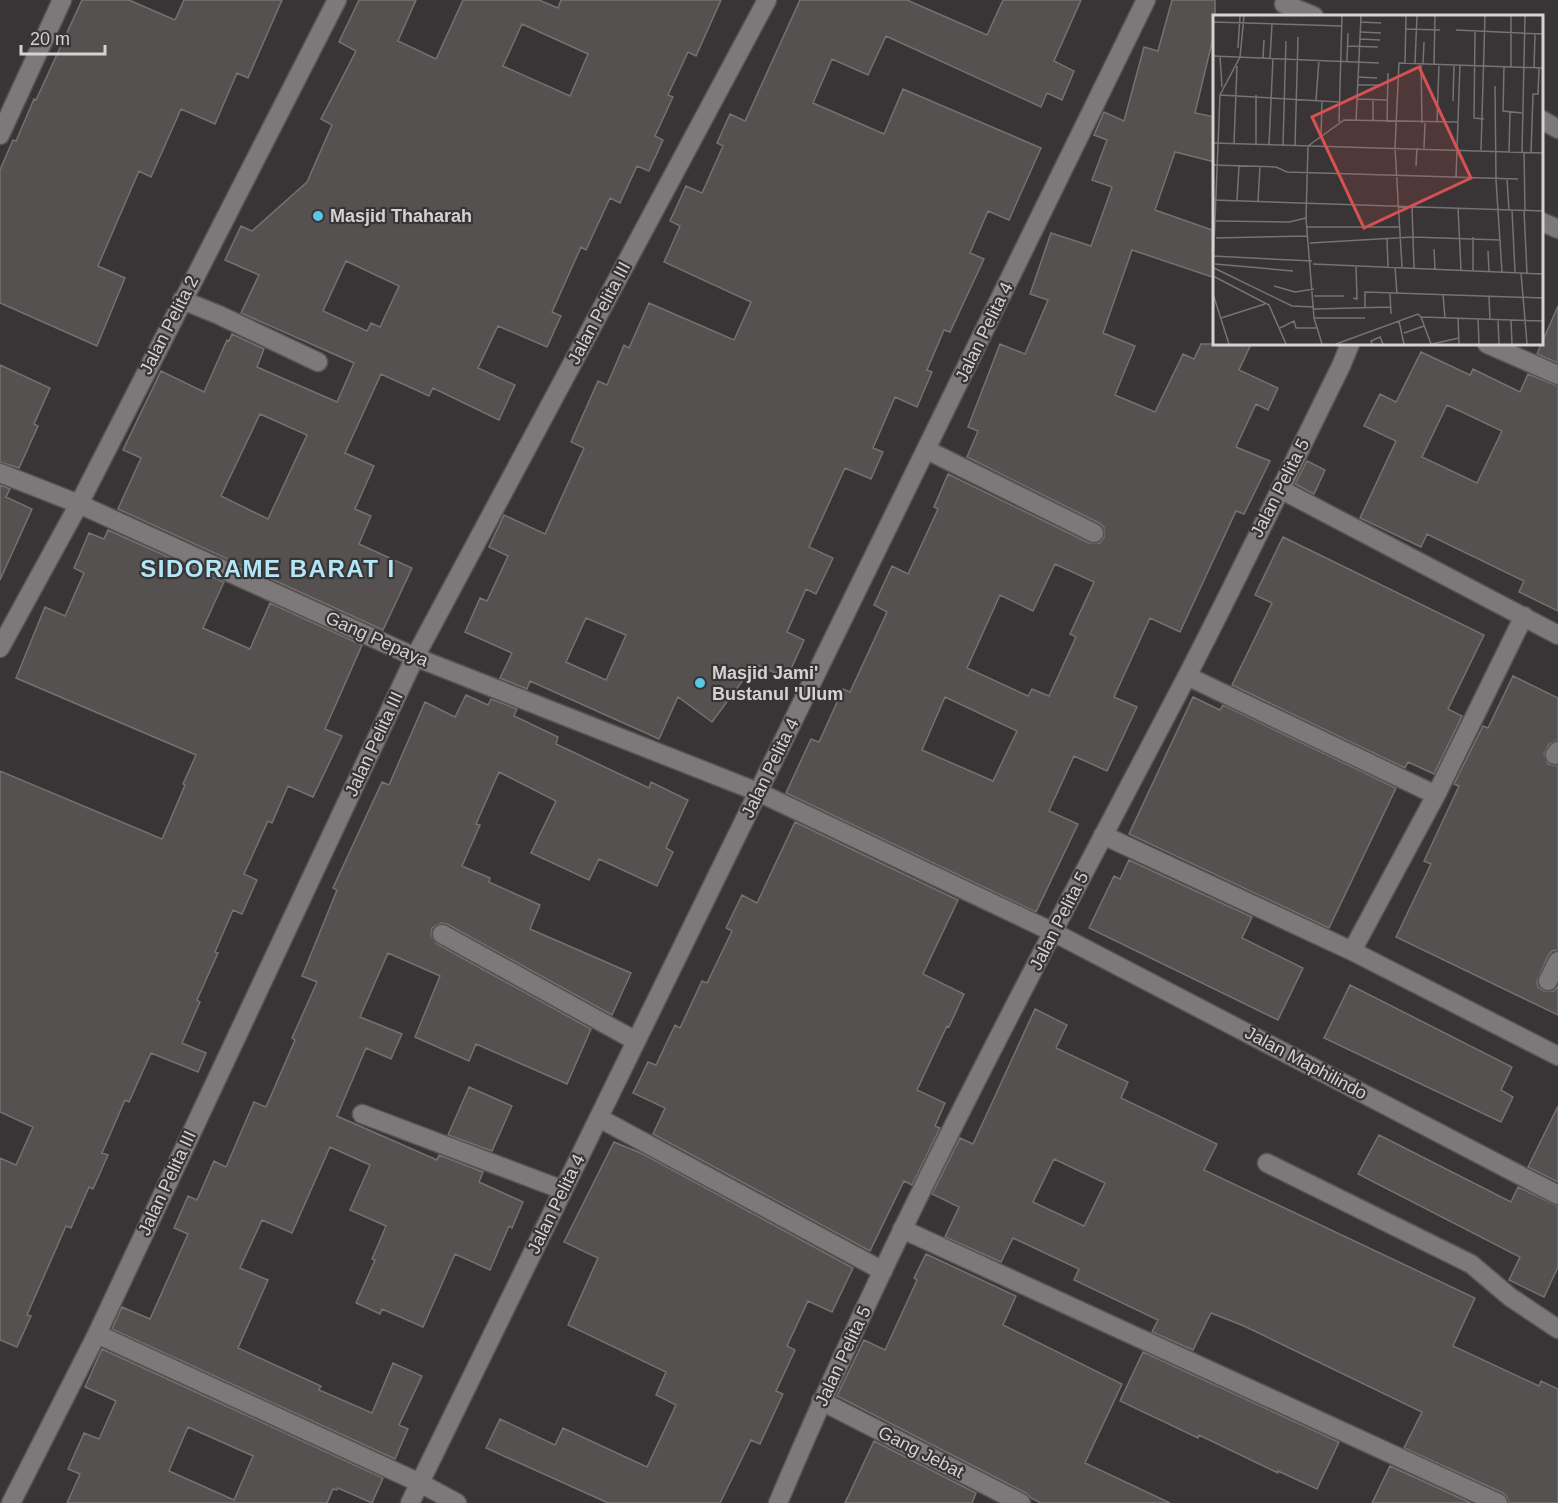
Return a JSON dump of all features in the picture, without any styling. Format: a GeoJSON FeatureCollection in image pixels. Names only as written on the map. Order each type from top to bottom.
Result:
{"type":"FeatureCollection","features":[{"type":"Feature","properties":{"kind":"street"},"geometry":{"type":"LineString","coordinates":[[0,135],[62,0]]}},
{"type":"Feature","properties":{"kind":"street","name":"Jalan Pelita 2"},"geometry":{"type":"LineString","coordinates":[[0,648],[79,504],[338,0]]}},
{"type":"Feature","properties":{"kind":"street","name":"Jalan Pelita III"},"geometry":{"type":"LineString","coordinates":[[11,1503],[97,1334],[415,657],[767,0]]}},
{"type":"Feature","properties":{"kind":"street","name":"Jalan Pelita 4"},"geometry":{"type":"LineString","coordinates":[[410,1503],[1146,0]]}},
{"type":"Feature","properties":{"kind":"street"},"geometry":{"type":"LineString","coordinates":[[1285,7],[1311,15]]}},
{"type":"Feature","properties":{"kind":"street"},"geometry":{"type":"LineString","coordinates":[[1543,121],[1558,129]]}},
{"type":"Feature","properties":{"kind":"street"},"geometry":{"type":"LineString","coordinates":[[1543,222],[1558,230]]}},
{"type":"Feature","properties":{"kind":"street"},"geometry":{"type":"LineString","coordinates":[[182,300],[318,362]]}},
{"type":"Feature","properties":{"kind":"street","name":"Jalan Pelita 5"},"geometry":{"type":"LineString","coordinates":[[778,1503],[821,1401],[902,1229],[1053,932],[1187,676],[1350,345]]}},
{"type":"Feature","properties":{"kind":"street"},"geometry":{"type":"LineString","coordinates":[[1489,345],[1558,375]]}},
{"type":"Feature","properties":{"kind":"street"},"geometry":{"type":"LineString","coordinates":[[927,450],[1094,533]]}},
{"type":"Feature","properties":{"kind":"street","name":"Gang Pepaya"},"geometry":{"type":"LineString","coordinates":[[0,473],[79,504],[415,657],[758,792],[1053,932]]}},
{"type":"Feature","properties":{"kind":"street"},"geometry":{"type":"LineString","coordinates":[[1280,489],[1558,635]]}},
{"type":"Feature","properties":{"kind":"street"},"geometry":{"type":"LineString","coordinates":[[1352,951],[1436,795],[1524,616]]}},
{"type":"Feature","properties":{"kind":"street"},"geometry":{"type":"LineString","coordinates":[[1187,676],[1436,795]]}},
{"type":"Feature","properties":{"kind":"street"},"geometry":{"type":"LineString","coordinates":[[1103,835],[1352,951],[1558,1056]]}},
{"type":"Feature","properties":{"kind":"street","name":"Jalan Maphilindo"},"geometry":{"type":"LineString","coordinates":[[1053,932],[1558,1195]]}},
{"type":"Feature","properties":{"kind":"street"},"geometry":{"type":"LineString","coordinates":[[442,934],[636,1041]]}},
{"type":"Feature","properties":{"kind":"street"},"geometry":{"type":"LineString","coordinates":[[1548,981],[1558,961]]}},
{"type":"Feature","properties":{"kind":"street"},"geometry":{"type":"LineString","coordinates":[[362,1114],[563,1190]]}},
{"type":"Feature","properties":{"kind":"street"},"geometry":{"type":"LineString","coordinates":[[599,1118],[883,1271]]}},
{"type":"Feature","properties":{"kind":"street"},"geometry":{"type":"LineString","coordinates":[[1267,1162],[1471,1264],[1510,1297],[1558,1329]]}},
{"type":"Feature","properties":{"kind":"street"},"geometry":{"type":"LineString","coordinates":[[902,1229],[1498,1503]]}},
{"type":"Feature","properties":{"kind":"street"},"geometry":{"type":"LineString","coordinates":[[97,1334],[420,1483],[457,1503]]}},
{"type":"Feature","properties":{"kind":"street","name":"Gang Jebat"},"geometry":{"type":"LineString","coordinates":[[821,1401],[1021,1503]]}},
{"type":"Feature","properties":{"kind":"building"},"geometry":{"type":"Polygon","coordinates":[[[82,0],[129,0],[175,20],[184,0],[282,0],[248,78],[237,73],[215,124],[181,109],[151,177],[139,171],[98,266],[125,278],[97,346],[0,303],[0,170],[13,140],[16,141],[34,99],[36,100],[82,0]]]}},
{"type":"Feature","properties":{"kind":"building"},"geometry":{"type":"Polygon","coordinates":[[[359,0],[416,0],[398,41],[436,59],[463,0],[539,0],[558,8],[561,0],[721,0],[696,56],[688,52],[668,95],[673,97],[655,136],[663,140],[649,171],[637,166],[620,203],[610,198],[586,250],[581,247],[552,312],[561,316],[547,347],[498,326],[478,368],[515,385],[499,420],[433,388],[429,396],[381,374],[345,453],[374,466],[355,509],[371,516],[359,544],[412,568],[383,630],[118,509],[141,458],[123,450],[161,371],[204,392],[227,340],[229,341],[232,334],[264,349],[257,367],[337,402],[354,363],[241,313],[259,275],[225,260],[241,226],[252,231],[307,182],[332,125],[321,119],[356,51],[339,42],[359,0]],[[522,24],[503,66],[570,96],[588,54],[522,24]],[[346,261],[323,311],[367,331],[371,323],[380,327],[399,286],[346,261]],[[260,414],[221,496],[268,519],[307,435],[260,414]]]}},
{"type":"Feature","properties":{"kind":"building"},"geometry":{"type":"Polygon","coordinates":[[[800,0],[907,0],[987,35],[1003,0],[1081,0],[1054,61],[1074,71],[1062,100],[1047,93],[1041,107],[886,36],[868,75],[832,59],[813,103],[884,134],[903,89],[1041,148],[1009,220],[988,211],[970,253],[984,259],[950,332],[944,330],[927,370],[932,372],[917,407],[895,397],[873,448],[883,452],[871,479],[845,468],[809,547],[833,558],[816,594],[806,589],[787,632],[804,640],[787,678],[755,664],[712,722],[678,697],[659,739],[530,681],[527,689],[500,678],[512,653],[465,632],[480,598],[487,601],[508,556],[489,547],[504,515],[545,534],[584,448],[571,442],[598,381],[607,385],[624,345],[629,348],[649,303],[734,340],[751,302],[664,262],[680,226],[670,221],[686,186],[702,193],[723,146],[717,143],[730,114],[745,121],[800,0]],[[586,618],[566,662],[606,680],[626,635],[586,618]]]}},
{"type":"Feature","properties":{"kind":"building"},"geometry":{"type":"Polygon","coordinates":[[[1172,0],[1215,0],[1213,38],[1195,113],[1213,117],[1213,162],[1175,152],[1155,210],[1213,230],[1213,277],[1132,250],[1103,333],[1135,346],[1115,395],[1155,412],[1183,354],[1194,359],[1201,344],[1251,345],[1239,370],[1278,388],[1268,410],[1256,404],[1236,447],[1270,461],[1244,514],[1236,511],[1180,632],[1150,618],[1114,697],[1137,707],[1107,771],[1074,756],[1049,811],[1078,824],[1036,912],[786,793],[811,739],[819,742],[843,689],[850,692],[887,612],[874,605],[892,566],[908,574],[938,509],[934,507],[948,474],[1089,543],[1100,543],[1104,537],[1104,527],[1099,523],[967,457],[978,431],[968,427],[1000,344],[1025,354],[1048,300],[1030,294],[1051,233],[1091,246],[1112,187],[1092,180],[1107,140],[1094,135],[1104,112],[1124,121],[1144,47],[1158,51],[1172,0]],[[1055,564],[1033,611],[1000,595],[967,668],[1028,696],[1032,689],[1049,696],[1076,637],[1070,634],[1094,582],[1055,564]],[[945,697],[922,750],[993,781],[1017,731],[945,697]]]}},
{"type":"Feature","properties":{"kind":"building"},"geometry":{"type":"Polygon","coordinates":[[[1558,306],[1558,363],[1537,354],[1543,345],[1558,306]]]}},
{"type":"Feature","properties":{"kind":"building"},"geometry":{"type":"Polygon","coordinates":[[[1421,352],[1470,375],[1473,369],[1520,392],[1528,374],[1558,386],[1558,611],[1519,592],[1524,581],[1427,534],[1421,547],[1360,518],[1396,441],[1364,426],[1380,394],[1396,402],[1421,352]],[[1447,405],[1422,457],[1477,483],[1502,431],[1447,405]]]}},
{"type":"Feature","properties":{"kind":"building"},"geometry":{"type":"Polygon","coordinates":[[[0,365],[50,388],[34,424],[38,426],[19,468],[0,462],[0,365]]]}},
{"type":"Feature","properties":{"kind":"building"},"geometry":{"type":"Polygon","coordinates":[[[1307,461],[1325,470],[1314,494],[1295,484],[1307,461]]]}},
{"type":"Feature","properties":{"kind":"building"},"geometry":{"type":"Polygon","coordinates":[[[0,485],[10,489],[6,497],[32,509],[0,580],[0,485]]]}},
{"type":"Feature","properties":{"kind":"building"},"geometry":{"type":"Polygon","coordinates":[[[108,530],[224,582],[203,628],[250,649],[270,603],[362,645],[325,729],[342,736],[313,797],[288,786],[272,823],[268,821],[244,874],[257,880],[242,914],[233,910],[215,952],[218,953],[197,1000],[200,1002],[182,1043],[206,1053],[198,1072],[151,1053],[129,1102],[125,1100],[102,1153],[108,1155],[93,1189],[89,1187],[71,1228],[66,1226],[27,1315],[31,1316],[17,1347],[0,1340],[0,1158],[16,1165],[33,1127],[0,1112],[0,771],[162,839],[196,755],[16,678],[45,607],[65,616],[84,573],[74,568],[89,533],[104,539],[108,530]]]}},
{"type":"Feature","properties":{"kind":"building"},"geometry":{"type":"Polygon","coordinates":[[[1283,537],[1484,635],[1448,709],[1462,716],[1434,774],[1408,762],[1405,768],[1232,685],[1272,603],[1255,595],[1283,537]]]}},
{"type":"Feature","properties":{"kind":"building"},"geometry":{"type":"Polygon","coordinates":[[[1513,676],[1558,698],[1558,740],[1549,744],[1544,754],[1548,764],[1558,766],[1558,950],[1552,951],[1548,956],[1537,981],[1538,987],[1544,991],[1554,991],[1558,986],[1558,1015],[1396,937],[1431,864],[1424,861],[1459,786],[1454,784],[1483,726],[1488,728],[1513,676]]]}},
{"type":"Feature","properties":{"kind":"building"},"geometry":{"type":"Polygon","coordinates":[[[466,695],[488,705],[491,699],[517,709],[514,716],[558,737],[556,744],[649,788],[651,782],[688,800],[666,848],[673,852],[657,886],[599,859],[589,880],[531,853],[556,801],[499,772],[476,824],[480,825],[462,866],[490,878],[489,882],[540,905],[530,929],[631,973],[612,1015],[447,924],[441,923],[432,928],[431,935],[437,944],[591,1029],[567,1084],[476,1044],[469,1061],[415,1037],[440,976],[388,953],[360,1017],[402,1034],[391,1059],[366,1048],[337,1116],[437,1160],[439,1155],[483,1172],[479,1182],[523,1202],[512,1228],[509,1226],[490,1270],[455,1254],[423,1327],[382,1309],[380,1314],[356,1303],[375,1260],[372,1259],[386,1226],[350,1210],[370,1165],[330,1147],[292,1233],[262,1220],[240,1268],[268,1280],[238,1348],[321,1386],[319,1390],[372,1413],[393,1363],[422,1376],[399,1425],[408,1429],[395,1459],[112,1329],[122,1307],[150,1319],[188,1234],[174,1228],[188,1196],[197,1200],[214,1161],[226,1167],[254,1102],[266,1107],[295,1040],[292,1038],[317,982],[302,976],[337,890],[333,888],[382,782],[389,785],[425,702],[455,717],[466,695]]]}},
{"type":"Feature","properties":{"kind":"building"},"geometry":{"type":"Polygon","coordinates":[[[1193,697],[1220,710],[1223,705],[1396,788],[1329,928],[1129,834],[1193,697]]]}},
{"type":"Feature","properties":{"kind":"building"},"geometry":{"type":"Polygon","coordinates":[[[795,822],[958,900],[923,974],[964,994],[917,1090],[945,1103],[935,1126],[940,1128],[912,1185],[904,1181],[870,1251],[653,1134],[665,1108],[633,1093],[648,1062],[656,1065],[675,1025],[680,1028],[702,981],[707,983],[732,931],[726,928],[742,895],[757,903],[795,822]]]}},
{"type":"Feature","properties":{"kind":"building"},"geometry":{"type":"Polygon","coordinates":[[[1129,860],[1252,917],[1242,938],[1303,968],[1278,1020],[1089,928],[1114,876],[1120,879],[1129,860]]]}},
{"type":"Feature","properties":{"kind":"building"},"geometry":{"type":"Polygon","coordinates":[[[1350,985],[1512,1067],[1501,1090],[1513,1097],[1501,1122],[1324,1038],[1350,985]]]}},
{"type":"Feature","properties":{"kind":"building"},"geometry":{"type":"Polygon","coordinates":[[[1035,1009],[1067,1025],[1056,1048],[1128,1082],[1121,1098],[1217,1144],[1204,1170],[1475,1298],[1453,1346],[1539,1386],[1541,1381],[1558,1389],[1558,1503],[1509,1503],[1503,1493],[1404,1448],[1422,1412],[1244,1326],[1211,1313],[1193,1350],[1152,1332],[1158,1320],[1074,1280],[1079,1269],[1013,1238],[1001,1262],[945,1237],[959,1207],[932,1194],[960,1138],[973,1144],[1035,1009]],[[1054,1159],[1033,1202],[1084,1226],[1105,1183],[1054,1159]]]}},
{"type":"Feature","properties":{"kind":"building"},"geometry":{"type":"Polygon","coordinates":[[[469,1087],[512,1106],[492,1151],[448,1135],[469,1087]]]}},
{"type":"Feature","properties":{"kind":"building"},"geometry":{"type":"Polygon","coordinates":[[[1558,1106],[1558,1182],[1528,1167],[1558,1106]]]}},
{"type":"Feature","properties":{"kind":"building"},"geometry":{"type":"Polygon","coordinates":[[[1379,1135],[1511,1202],[1518,1187],[1558,1206],[1558,1267],[1544,1297],[1509,1280],[1520,1257],[1358,1174],[1379,1135]]]}},
{"type":"Feature","properties":{"kind":"building"},"geometry":{"type":"Polygon","coordinates":[[[614,1142],[643,1154],[853,1268],[832,1312],[808,1301],[787,1346],[795,1350],[776,1391],[783,1394],[760,1444],[751,1440],[720,1503],[608,1503],[486,1448],[500,1419],[555,1445],[563,1428],[647,1467],[676,1405],[656,1395],[666,1372],[568,1325],[598,1258],[564,1242],[614,1142]]]}},
{"type":"Feature","properties":{"kind":"building"},"geometry":{"type":"Polygon","coordinates":[[[926,1254],[1016,1296],[1003,1325],[1122,1384],[1085,1463],[1170,1503],[1041,1503],[1026,1493],[837,1396],[864,1340],[885,1350],[917,1280],[914,1278],[926,1254]]]}},
{"type":"Feature","properties":{"kind":"building"},"geometry":{"type":"Polygon","coordinates":[[[102,1349],[383,1478],[372,1503],[338,1488],[333,1489],[327,1503],[67,1503],[80,1474],[68,1469],[84,1433],[99,1439],[116,1401],[85,1387],[102,1349]],[[188,1427],[169,1471],[234,1500],[253,1456],[188,1427]]]}},
{"type":"Feature","properties":{"kind":"building"},"geometry":{"type":"Polygon","coordinates":[[[1143,1352],[1339,1442],[1317,1489],[1199,1435],[1198,1438],[1120,1401],[1143,1352]]]}},
{"type":"Feature","properties":{"kind":"building"},"geometry":{"type":"Polygon","coordinates":[[[874,1441],[976,1493],[972,1503],[845,1503],[874,1441]]]}},
{"type":"Feature","properties":{"kind":"building"},"geometry":{"type":"Polygon","coordinates":[[[1390,1466],[1471,1503],[1372,1503],[1390,1466]]]}},
{"type":"Feature","properties":{"kind":"place","name":"Masjid Thaharah"},"geometry":{"type":"Point","coordinates":[318,216]}},
{"type":"Feature","properties":{"kind":"place","name":"Masjid Jami' Bustanul 'Ulum"},"geometry":{"type":"Point","coordinates":[700,683]}},
{"type":"Feature","properties":{"kind":"district","name":"SIDORAME BARAT I"},"geometry":{"type":"Point","coordinates":[268,568]}}]}
